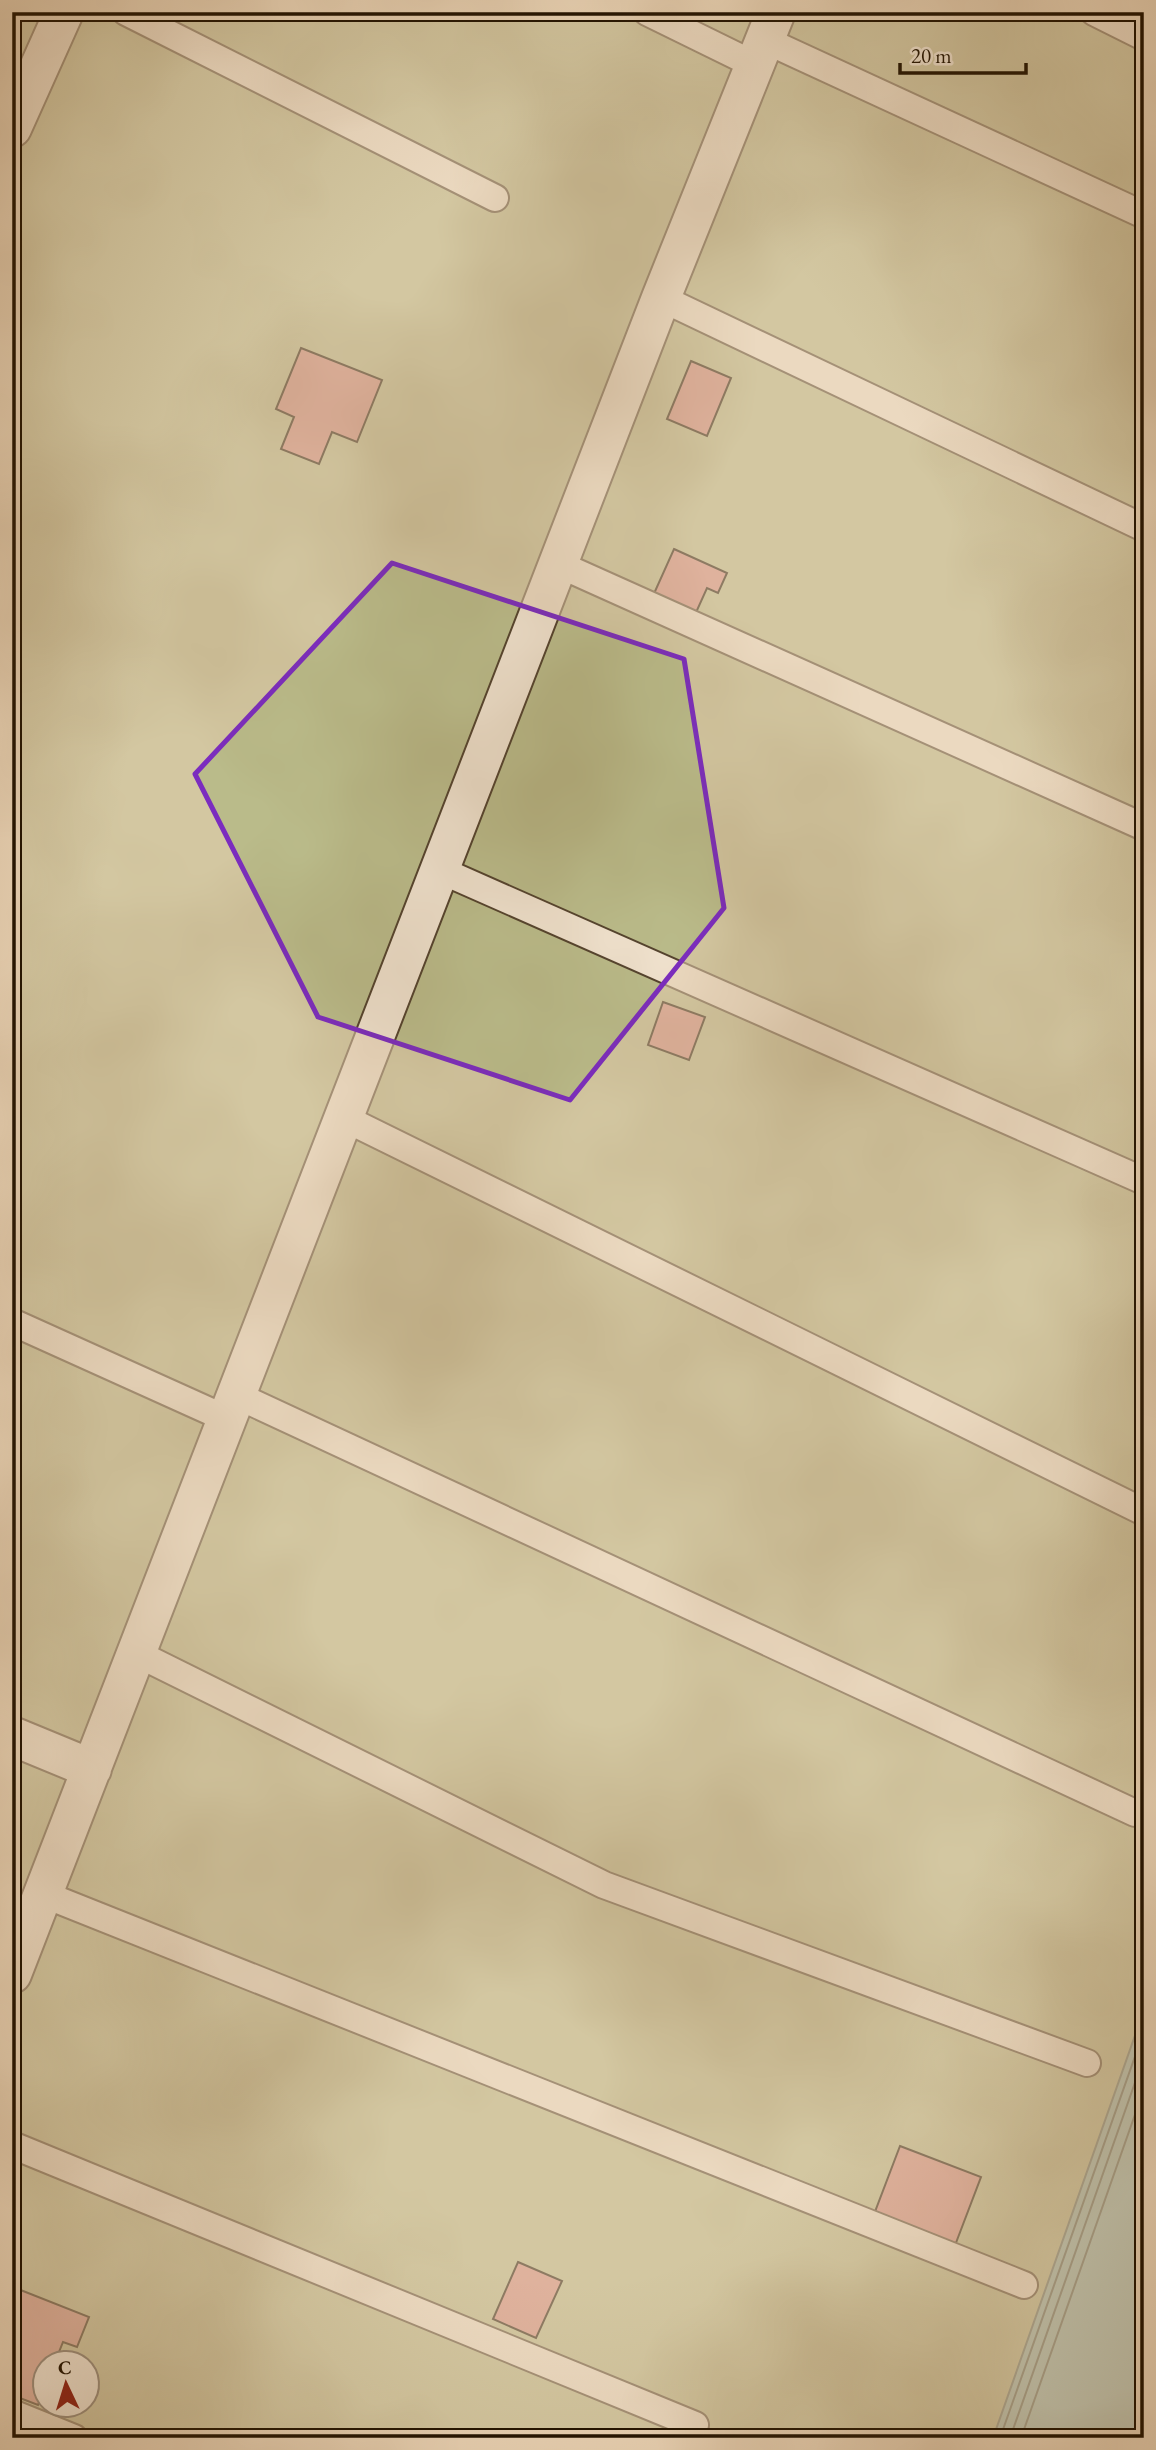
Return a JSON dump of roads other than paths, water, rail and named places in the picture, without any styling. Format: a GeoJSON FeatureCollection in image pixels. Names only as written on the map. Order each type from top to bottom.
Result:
{"type":"FeatureCollection","features":[{"type":"Feature","properties":{"kind":"street"},"geometry":{"type":"LineString","coordinates":[[12,128],[64,12]]}},
{"type":"Feature","properties":{"kind":"street"},"geometry":{"type":"LineString","coordinates":[[12,1974],[661,299],[766,39]]}},
{"type":"Feature","properties":{"kind":"street"},"geometry":{"type":"LineString","coordinates":[[12,1735],[92,1769]]}},
{"type":"Feature","properties":{"kind":"lane"},"geometry":{"type":"LineString","coordinates":[[126,12],[495,198]]}},
{"type":"Feature","properties":{"kind":"lane"},"geometry":{"type":"LineString","coordinates":[[647,12],[766,39],[1144,215]]}},
{"type":"Feature","properties":{"kind":"lane"},"geometry":{"type":"LineString","coordinates":[[1094,12],[1144,37]]}},
{"type":"Feature","properties":{"kind":"lane"},"geometry":{"type":"LineString","coordinates":[[661,299],[1144,528]]}},
{"type":"Feature","properties":{"kind":"lane"},"geometry":{"type":"LineString","coordinates":[[558,564],[1144,827]]}},
{"type":"Feature","properties":{"kind":"lane"},"geometry":{"type":"LineString","coordinates":[[440,870],[1144,1181]]}},
{"type":"Feature","properties":{"kind":"lane"},"geometry":{"type":"LineString","coordinates":[[344,1118],[1144,1512]]}},
{"type":"Feature","properties":{"kind":"lane"},"geometry":{"type":"LineString","coordinates":[[12,1322],[232,1407],[1135,1813]]}},
{"type":"Feature","properties":{"kind":"lane"},"geometry":{"type":"LineString","coordinates":[[136,1653],[604,1885],[1087,2063]]}},
{"type":"Feature","properties":{"kind":"lane"},"geometry":{"type":"LineString","coordinates":[[43,1894],[1024,2285]]}},
{"type":"Feature","properties":{"kind":"lane"},"geometry":{"type":"LineString","coordinates":[[12,2145],[695,2425]]}},
{"type":"Feature","properties":{"kind":"lane"},"geometry":{"type":"LineString","coordinates":[[12,2413],[74,2438]]}},
{"type":"Feature","properties":{"kind":"water"},"geometry":{"type":"Polygon","coordinates":[[[1144,2010],[1144,2438],[993,2438],[1144,2010]]]}}]}
